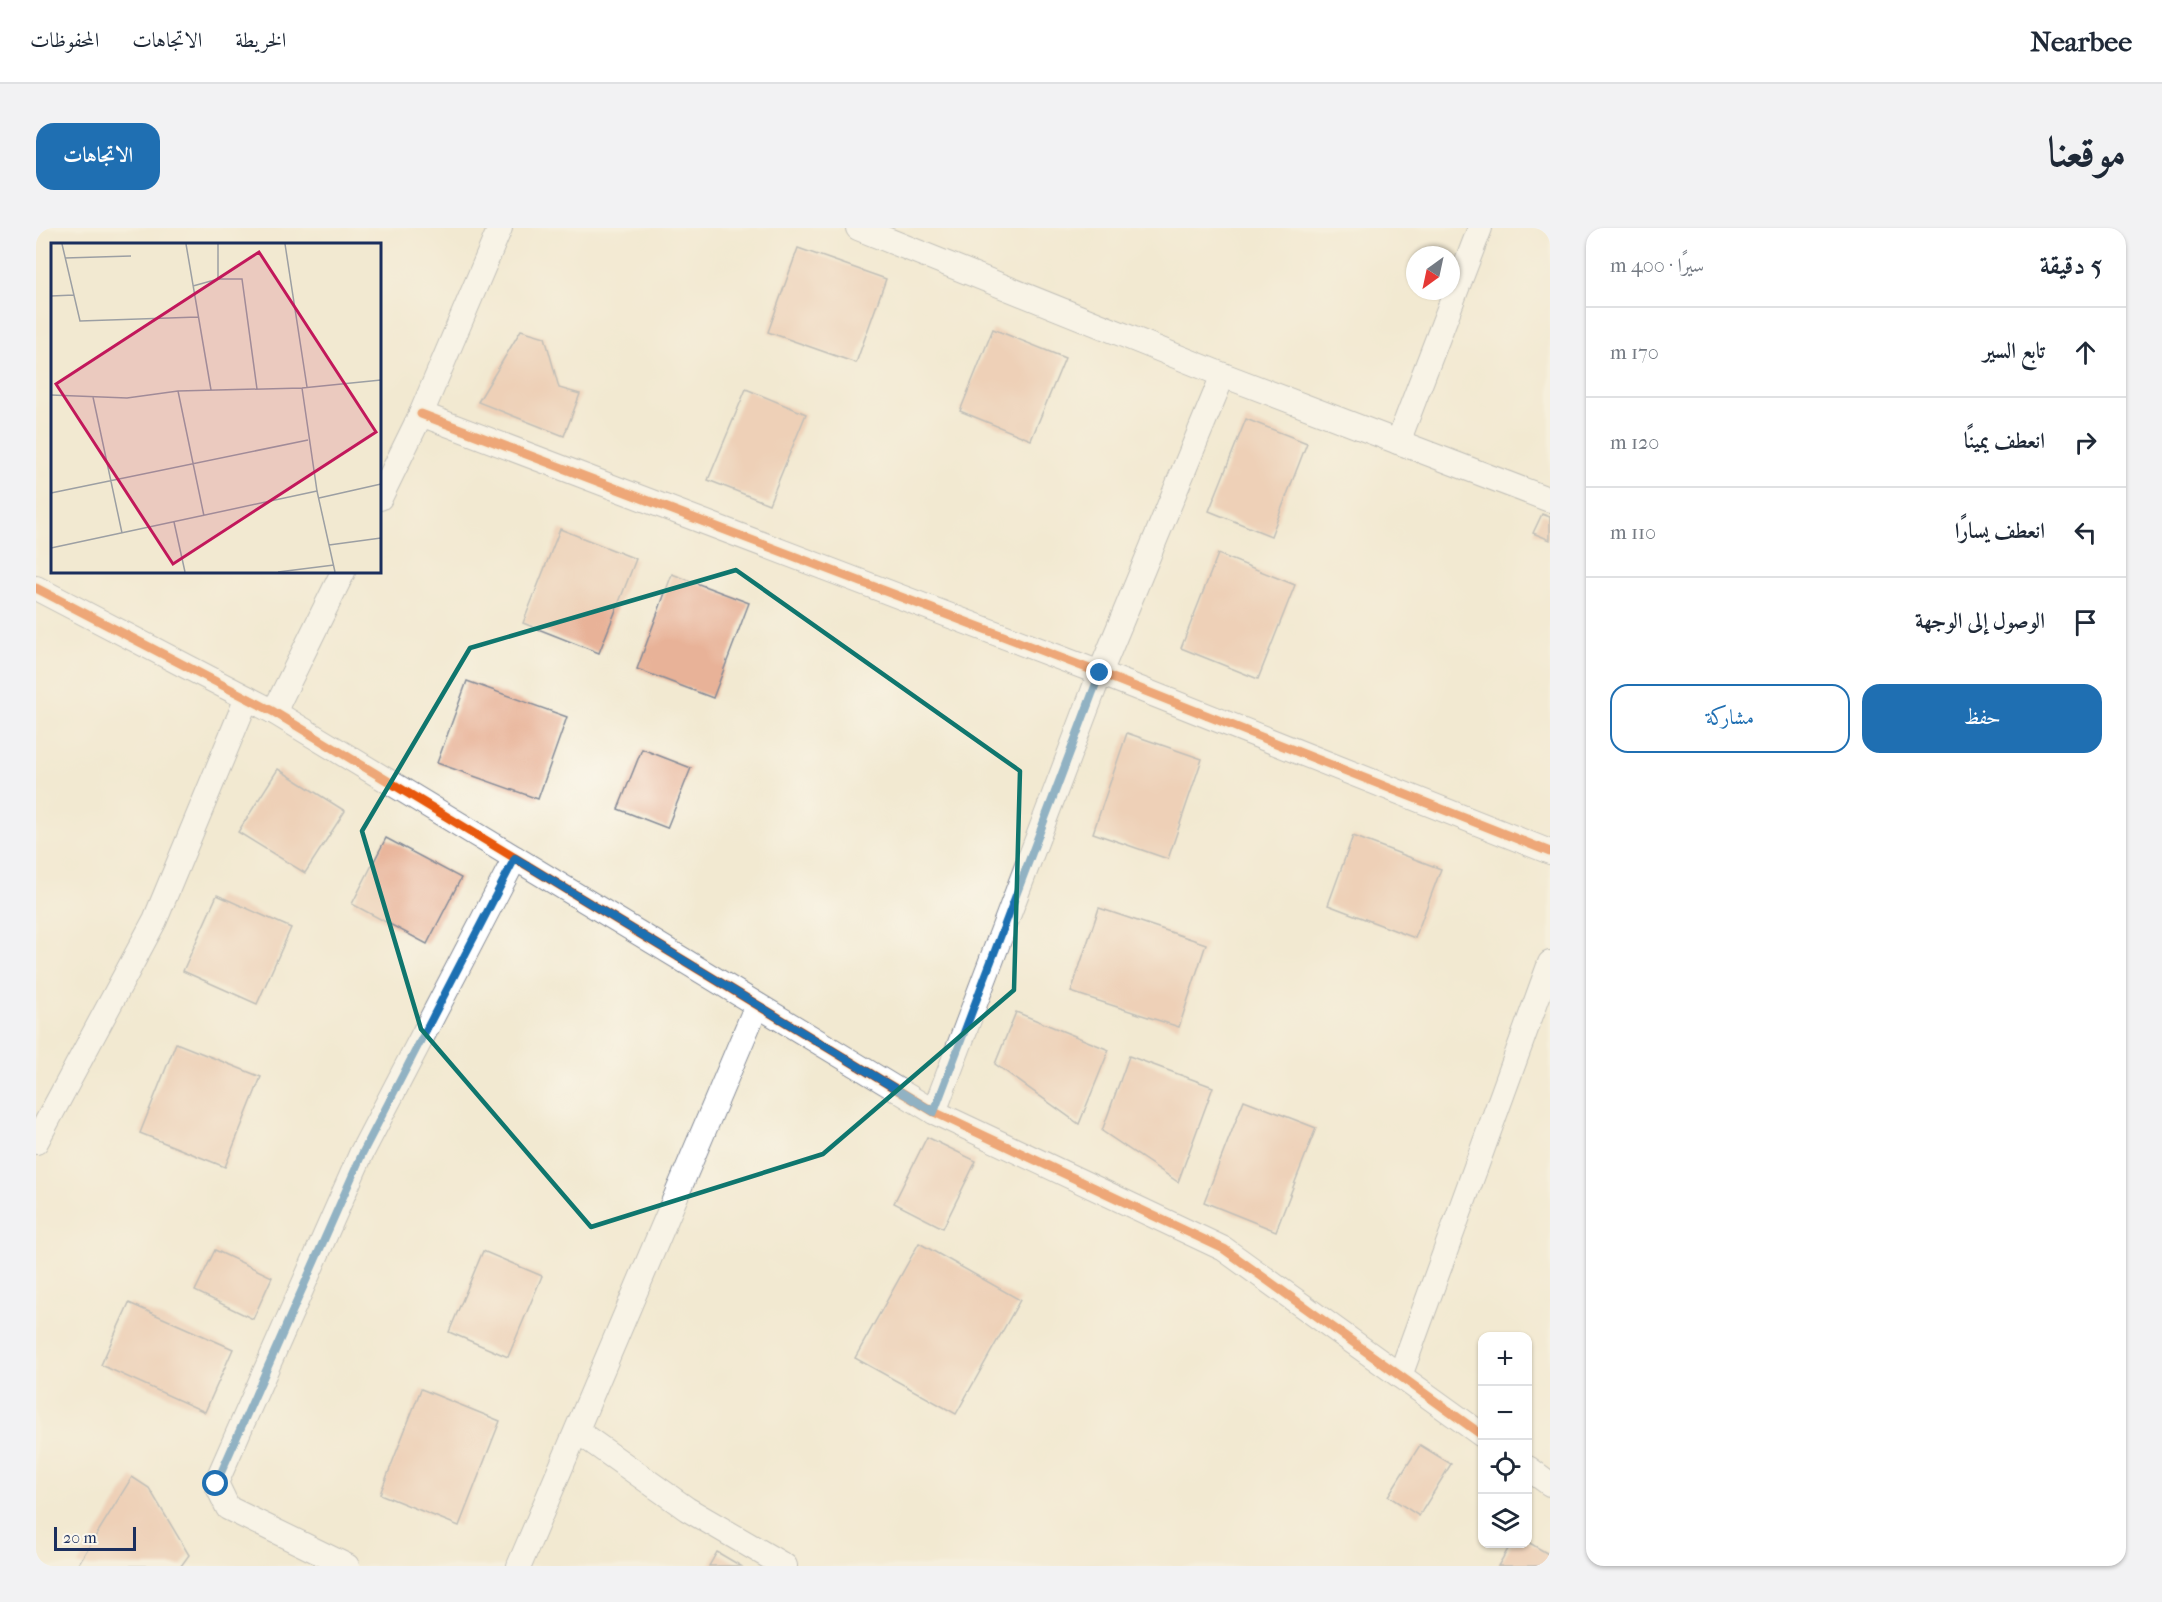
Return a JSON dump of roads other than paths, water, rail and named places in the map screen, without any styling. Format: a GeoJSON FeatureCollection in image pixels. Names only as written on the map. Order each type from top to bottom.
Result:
{"type":"FeatureCollection","features":[{"type":"Feature","properties":{"kind":"street"},"geometry":{"type":"LineString","coordinates":[[381,496],[421,414],[500,228]]}},
{"type":"Feature","properties":{"kind":"street"},"geometry":{"type":"LineString","coordinates":[[858,228],[1224,375],[1550,500]]}},
{"type":"Feature","properties":{"kind":"street"},"geometry":{"type":"LineString","coordinates":[[1398,442],[1480,228]]}},
{"type":"Feature","properties":{"kind":"street"},"geometry":{"type":"LineString","coordinates":[[934,1112],[1100,673],[1224,375]]}},
{"type":"Feature","properties":{"kind":"street"},"geometry":{"type":"LineString","coordinates":[[421,414],[1100,673],[1550,852]]}},
{"type":"Feature","properties":{"kind":"street"},"geometry":{"type":"LineString","coordinates":[[274,712],[343,573]]}},
{"type":"Feature","properties":{"kind":"street"},"geometry":{"type":"LineString","coordinates":[[36,588],[274,712],[934,1112],[1224,1249],[1478,1433]]}},
{"type":"Feature","properties":{"kind":"street"},"geometry":{"type":"LineString","coordinates":[[36,1142],[155,920],[247,698]]}},
{"type":"Feature","properties":{"kind":"street"},"geometry":{"type":"LineString","coordinates":[[346,1566],[228,1508],[216,1484],[362,1154],[515,858]]}},
{"type":"Feature","properties":{"kind":"street"},"geometry":{"type":"LineString","coordinates":[[1400,1376],[1550,963]]}},
{"type":"Feature","properties":{"kind":"street"},"geometry":{"type":"LineString","coordinates":[[519,1566],[757,1005]]}},
{"type":"Feature","properties":{"kind":"street"},"geometry":{"type":"LineString","coordinates":[[577,1431],[687,1509],[785,1566]]}},
{"type":"Feature","properties":{"kind":"street"},"geometry":{"type":"LineString","coordinates":[[1532,1471],[1550,1484]]}}]}
